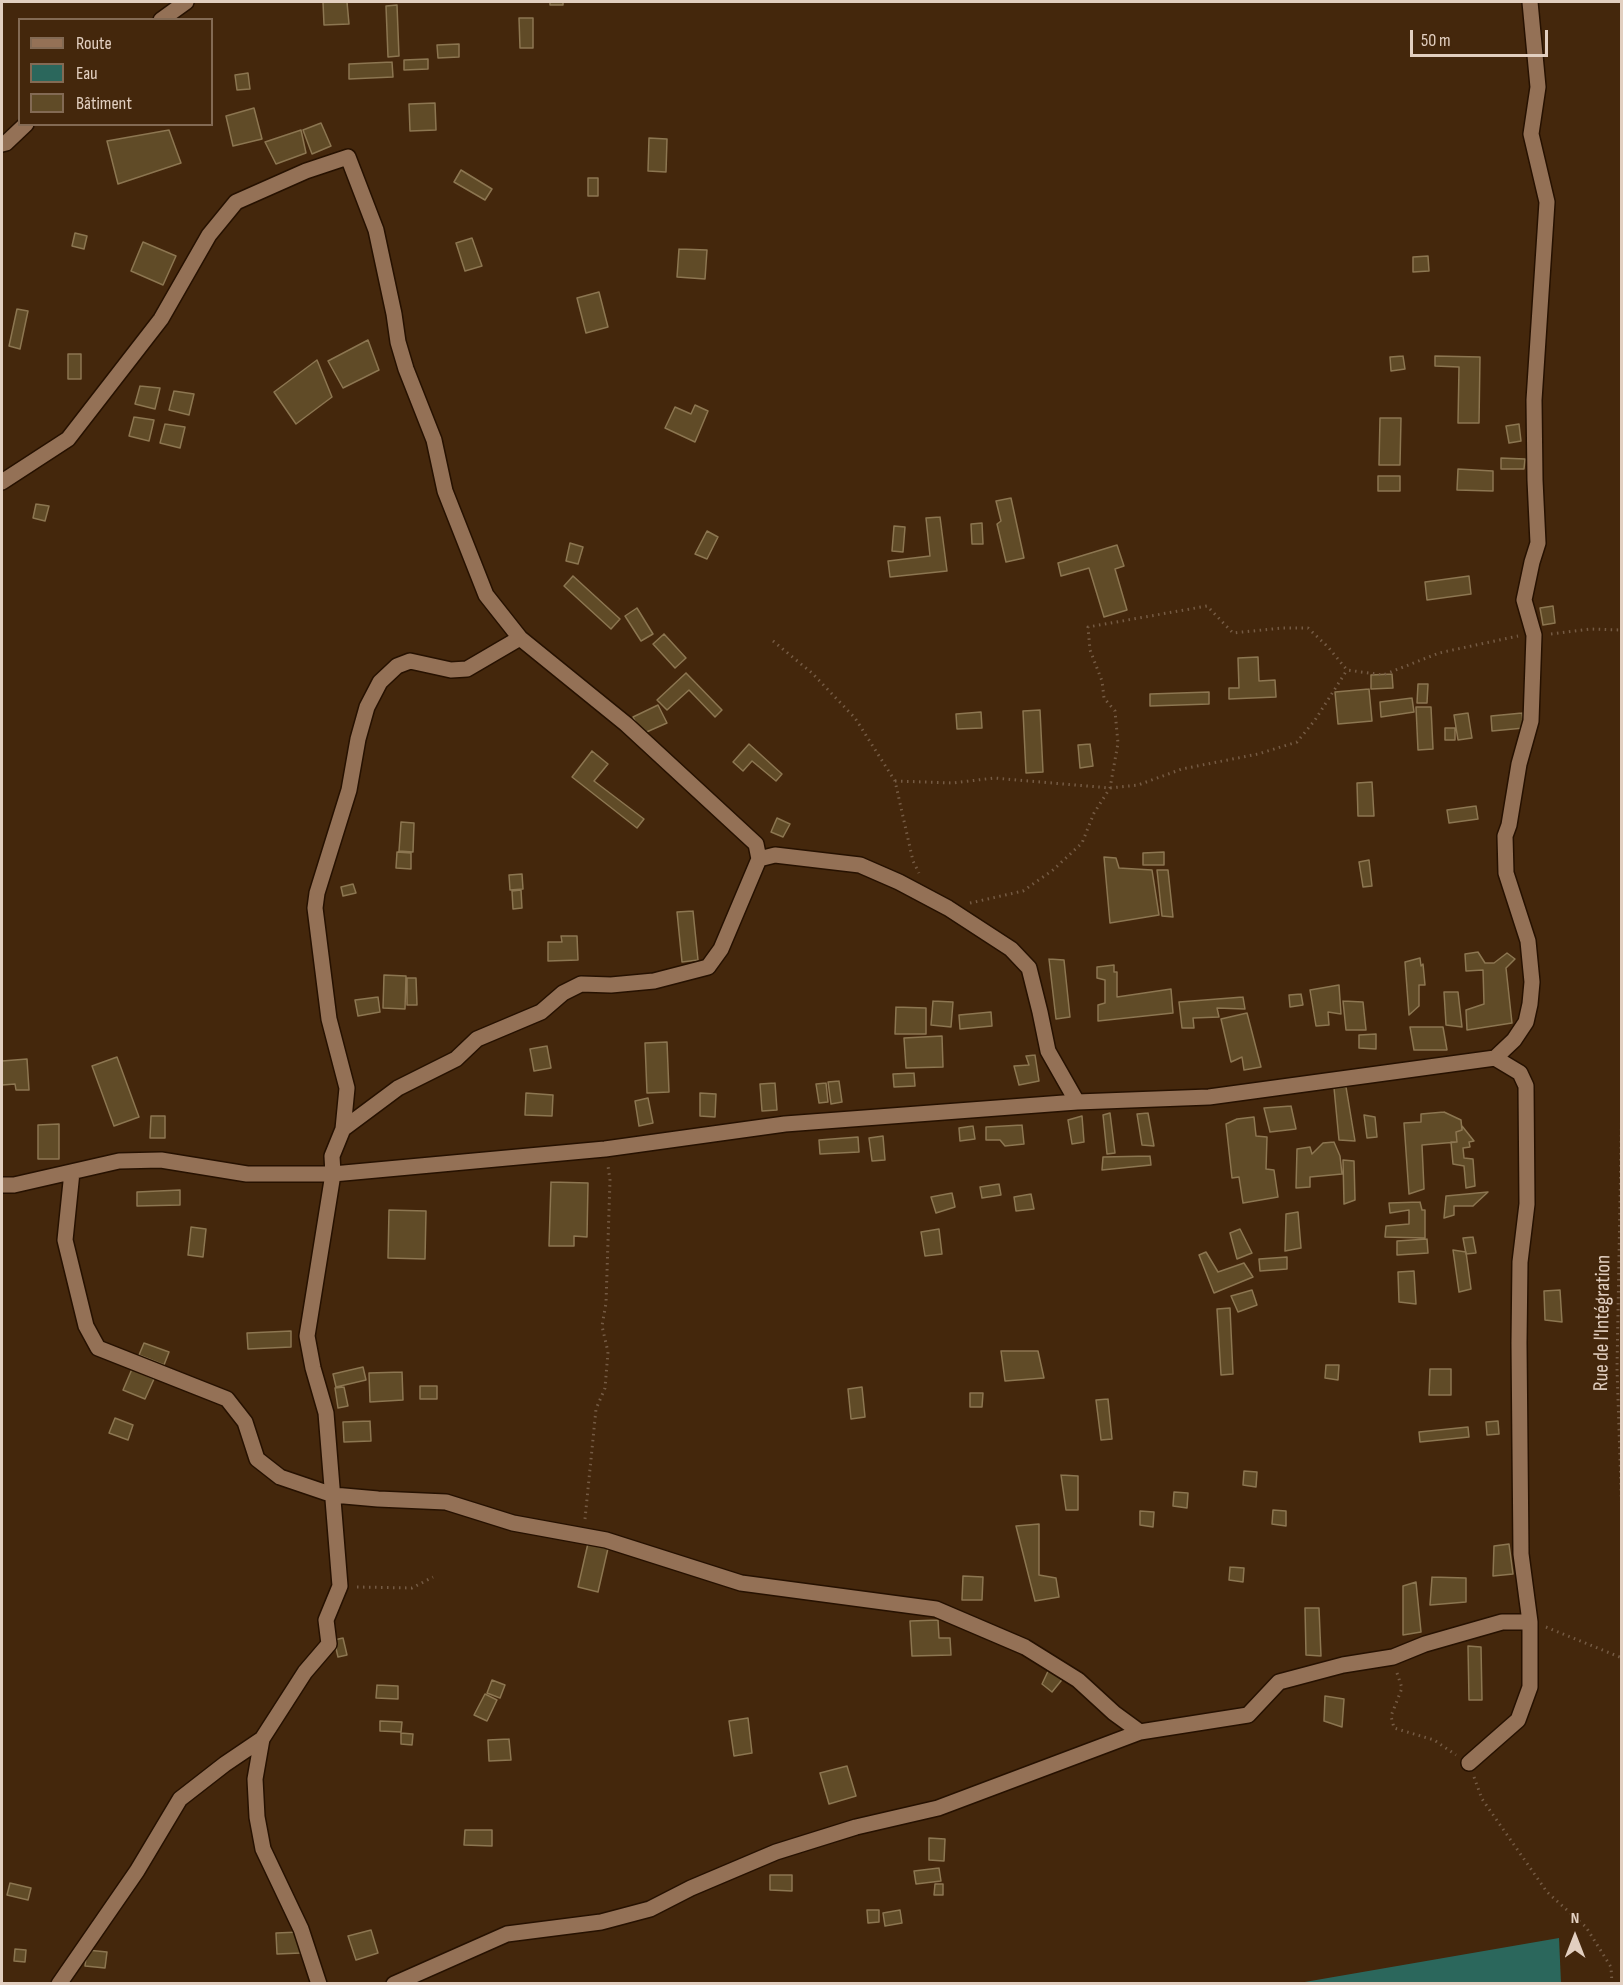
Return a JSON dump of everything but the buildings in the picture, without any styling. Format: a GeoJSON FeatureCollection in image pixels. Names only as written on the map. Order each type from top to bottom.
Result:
{"type":"FeatureCollection","features":[{"type":"Feature","properties":{"kind":"street"},"geometry":{"type":"LineString","coordinates":[[163,18],[186,2]]}},
{"type":"Feature","properties":{"kind":"street"},"geometry":{"type":"LineString","coordinates":[[2,1185],[14,1185],[119,1161],[161,1161],[247,1174],[333,1174],[606,1149],[785,1124],[1077,1102],[1209,1097],[1495,1058],[1514,1040],[1526,1022],[1532,981],[1528,941],[1506,873],[1505,836],[1531,721],[1534,635],[1524,600],[1538,543],[1534,400],[1547,202],[1531,134],[1538,87],[1530,2]]}},
{"type":"Feature","properties":{"kind":"street"},"geometry":{"type":"LineString","coordinates":[[2,144],[24,126]]}},
{"type":"Feature","properties":{"kind":"street"},"geometry":{"type":"LineString","coordinates":[[2,482],[68,439],[161,319],[209,235],[236,202],[306,171],[348,157],[376,230],[391,296],[398,342],[426,424],[434,440],[445,490],[486,595],[520,638],[626,724],[756,844],[759,860],[721,949],[708,967],[654,981],[611,985],[581,984],[563,993],[542,1012],[477,1039],[456,1059],[398,1088],[343,1129]]}},
{"type":"Feature","properties":{"kind":"street"},"geometry":{"type":"LineString","coordinates":[[319,1983],[302,1929],[263,1849],[257,1817],[255,1779],[262,1739],[305,1672],[329,1644],[326,1620],[340,1586],[326,1413],[313,1368],[307,1336],[333,1174],[332,1156],[343,1129],[347,1088],[329,1019],[315,908],[317,893],[349,790],[358,739],[367,707],[380,682],[397,666],[410,661],[452,670],[467,669],[520,638]]}},
{"type":"Feature","properties":{"kind":"street"},"geometry":{"type":"LineString","coordinates":[[759,860],[775,855],[860,865],[899,882],[948,908],[1011,949],[1029,968],[1048,1051],[1077,1102]]}},
{"type":"Feature","properties":{"kind":"street"},"geometry":{"type":"LineString","coordinates":[[1469,1763],[1518,1720],[1530,1687],[1530,1622],[1521,1554],[1519,1355],[1520,1262],[1527,1204],[1527,1086],[1520,1073],[1495,1058]]}},
{"type":"Feature","properties":{"kind":"street"},"geometry":{"type":"LineString","coordinates":[[72,1172],[65,1240],[86,1326],[98,1348],[227,1399],[245,1422],[257,1459],[280,1477],[333,1495],[446,1502],[513,1523],[606,1540],[741,1583],[936,1609],[1025,1647],[1078,1680],[1114,1713],[1140,1732]]}},
{"type":"Feature","properties":{"kind":"street"},"geometry":{"type":"LineString","coordinates":[[394,1983],[507,1934],[601,1922],[650,1909],[691,1888],[776,1852],[856,1827],[938,1808],[1140,1732],[1248,1715],[1279,1682],[1343,1665],[1393,1657],[1425,1644],[1502,1622],[1530,1622]]}},
{"type":"Feature","properties":{"kind":"street"},"geometry":{"type":"LineString","coordinates":[[59,1983],[137,1871],[180,1799],[262,1739]]}},
{"type":"Feature","properties":{"kind":"path"},"geometry":{"type":"LineString","coordinates":[[948,908],[1023,891],[1053,870],[1082,843],[1094,813],[1110,788],[1118,743],[1115,711],[1104,698],[1102,681],[1090,650],[1088,627],[1206,606],[1233,633],[1308,628],[1347,670],[1383,675],[1439,653],[1510,637],[1590,629],[1622,630]]}},
{"type":"Feature","properties":{"kind":"path"},"geometry":{"type":"LineString","coordinates":[[773,641],[812,674],[855,718],[896,782],[914,861],[933,901]]}},
{"type":"Feature","properties":{"kind":"path"},"geometry":{"type":"LineString","coordinates":[[896,782],[953,783],[994,778],[1110,788],[1138,785],[1182,769],[1258,754],[1297,742],[1315,720],[1347,670]]}},
{"type":"Feature","properties":{"kind":"path","name":"Rue de l'Intégration"},"geometry":{"type":"LineString","coordinates":[[1622,1093],[1617,1368],[1622,1518]]}},
{"type":"Feature","properties":{"kind":"path"},"geometry":{"type":"LineString","coordinates":[[583,1536],[596,1410],[605,1388],[608,1352],[602,1326],[606,1303],[610,1180],[606,1149]]}},
{"type":"Feature","properties":{"kind":"path"},"geometry":{"type":"LineString","coordinates":[[340,1586],[412,1588],[433,1577]]}},
{"type":"Feature","properties":{"kind":"path"},"geometry":{"type":"LineString","coordinates":[[1530,1622],[1622,1658]]}},
{"type":"Feature","properties":{"kind":"path"},"geometry":{"type":"LineString","coordinates":[[1393,1657],[1402,1688],[1391,1716],[1394,1728],[1434,1740],[1469,1763],[1482,1799],[1547,1892],[1587,1927],[1611,1968],[1612,1983]]}},
{"type":"Feature","properties":{"kind":"water"},"geometry":{"type":"Polygon","coordinates":[[[1559,1938],[1561,1983],[1299,1983],[1559,1938]]]}}]}
